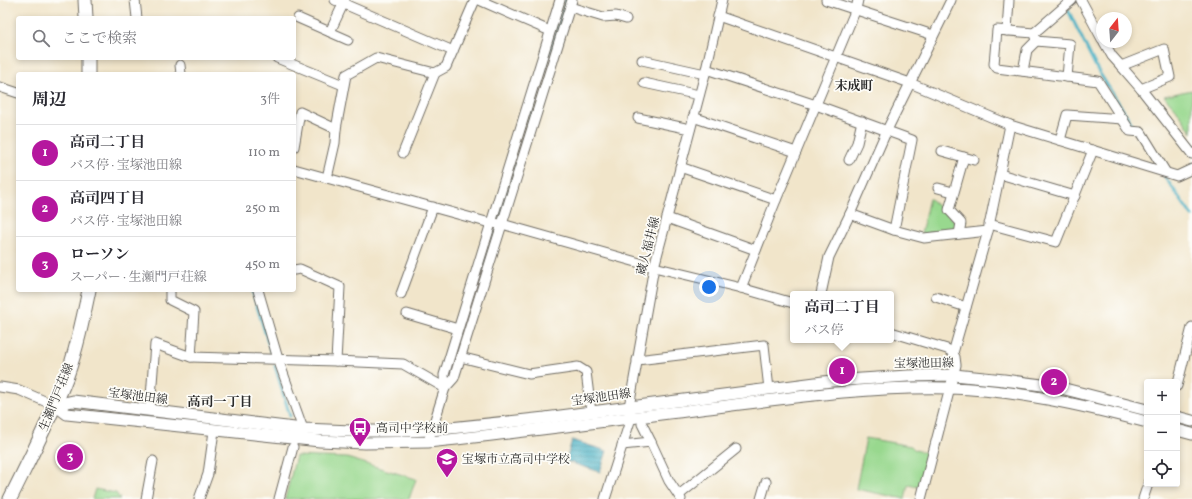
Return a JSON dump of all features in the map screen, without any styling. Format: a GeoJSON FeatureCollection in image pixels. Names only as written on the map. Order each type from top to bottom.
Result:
{"type":"FeatureCollection","features":[{"type":"Feature","properties":{"kind":"main road"},"geometry":{"type":"LineString","coordinates":[[85,0],[86,16]]}},
{"type":"Feature","properties":{"kind":"main road"},"geometry":{"type":"LineString","coordinates":[[88,60],[88,72]]}},
{"type":"Feature","properties":{"kind":"main road","name":"生瀬門戸荘線"},"geometry":{"type":"LineString","coordinates":[[10,499],[55,404],[72,359],[81,328],[89,292]]}},
{"type":"Feature","properties":{"kind":"street"},"geometry":{"type":"LineString","coordinates":[[135,0],[137,16]]}},
{"type":"Feature","properties":{"kind":"street"},"geometry":{"type":"LineString","coordinates":[[403,153],[435,73],[446,66],[475,0]]}},
{"type":"Feature","properties":{"kind":"street"},"geometry":{"type":"LineString","coordinates":[[479,0],[550,30]]}},
{"type":"Feature","properties":{"kind":"street"},"geometry":{"type":"LineString","coordinates":[[428,442],[445,388],[444,375],[560,0]]}},
{"type":"Feature","properties":{"kind":"street","name":"蔵人福井線"},"geometry":{"type":"LineString","coordinates":[[605,499],[631,418],[630,406],[637,360],[654,267],[705,72],[722,0]]}},
{"type":"Feature","properties":{"kind":"street"},"geometry":{"type":"LineString","coordinates":[[826,0],[857,4],[933,35]]}},
{"type":"Feature","properties":{"kind":"street"},"geometry":{"type":"LineString","coordinates":[[822,291],[829,257],[850,214],[887,130],[950,0]]}},
{"type":"Feature","properties":{"kind":"street"},"geometry":{"type":"LineString","coordinates":[[1007,30],[1009,0]]}},
{"type":"Feature","properties":{"kind":"street"},"geometry":{"type":"LineString","coordinates":[[1023,71],[1027,50],[1035,37],[1072,0]]}},
{"type":"Feature","properties":{"kind":"street"},"geometry":{"type":"LineString","coordinates":[[1081,0],[1096,27]]}},
{"type":"Feature","properties":{"kind":"street"},"geometry":{"type":"LineString","coordinates":[[330,32],[341,1],[452,51]]}},
{"type":"Feature","properties":{"kind":"street"},"geometry":{"type":"LineString","coordinates":[[445,388],[454,378],[571,4],[603,17],[616,16],[626,19]]}},
{"type":"Feature","properties":{"kind":"street"},"geometry":{"type":"LineString","coordinates":[[741,288],[857,4]]}},
{"type":"Feature","properties":{"kind":"street"},"geometry":{"type":"LineString","coordinates":[[718,16],[910,84],[1010,125],[1177,176],[1192,168]]}},
{"type":"Feature","properties":{"kind":"street"},"geometry":{"type":"LineString","coordinates":[[298,18],[348,40]]}},
{"type":"Feature","properties":{"kind":"street"},"geometry":{"type":"LineString","coordinates":[[1066,77],[1070,44],[1007,30],[997,30],[994,64],[997,68],[1023,71],[1066,77],[1098,81],[1130,130],[1142,132],[1165,172]]}},
{"type":"Feature","properties":{"kind":"street"},"geometry":{"type":"LineString","coordinates":[[1107,48],[1112,56],[1141,89],[1192,154]]}},
{"type":"Feature","properties":{"kind":"street"},"geometry":{"type":"LineString","coordinates":[[1121,66],[1164,49],[1170,77],[1141,89]]}},
{"type":"Feature","properties":{"kind":"street"},"geometry":{"type":"LineString","coordinates":[[327,178],[335,143],[336,128],[346,74],[376,58],[435,73]]}},
{"type":"Feature","properties":{"kind":"street"},"geometry":{"type":"LineString","coordinates":[[282,60],[343,85]]}},
{"type":"Feature","properties":{"kind":"street"},"geometry":{"type":"LineString","coordinates":[[642,60],[705,72],[816,105],[912,140],[894,230]]}},
{"type":"Feature","properties":{"kind":"street"},"geometry":{"type":"LineString","coordinates":[[180,64],[181,72]]}},
{"type":"Feature","properties":{"kind":"street"},"geometry":{"type":"LineString","coordinates":[[644,83],[699,94]]}},
{"type":"Feature","properties":{"kind":"street"},"geometry":{"type":"LineString","coordinates":[[0,87],[16,92]]}},
{"type":"Feature","properties":{"kind":"street"},"geometry":{"type":"LineString","coordinates":[[296,135],[300,112],[336,128]]}},
{"type":"Feature","properties":{"kind":"street"},"geometry":{"type":"LineString","coordinates":[[1060,140],[1067,115],[1122,119]]}},
{"type":"Feature","properties":{"kind":"street"},"geometry":{"type":"LineString","coordinates":[[693,117],[796,152]]}},
{"type":"Feature","properties":{"kind":"street"},"geometry":{"type":"LineString","coordinates":[[638,118],[690,129]]}},
{"type":"Feature","properties":{"kind":"street"},"geometry":{"type":"LineString","coordinates":[[849,160],[862,122]]}},
{"type":"Feature","properties":{"kind":"street"},"geometry":{"type":"LineString","coordinates":[[953,353],[989,227],[1010,125]]}},
{"type":"Feature","properties":{"kind":"street"},"geometry":{"type":"LineString","coordinates":[[850,214],[894,230],[924,238],[959,234],[989,227],[1056,242],[1093,150]]}},
{"type":"Feature","properties":{"kind":"street"},"geometry":{"type":"LineString","coordinates":[[942,151],[974,160]]}},
{"type":"Feature","properties":{"kind":"street"},"geometry":{"type":"LineString","coordinates":[[959,234],[961,223],[949,210],[964,157]]}},
{"type":"Feature","properties":{"kind":"street"},"geometry":{"type":"LineString","coordinates":[[680,167],[776,200]]}},
{"type":"Feature","properties":{"kind":"street"},"geometry":{"type":"LineString","coordinates":[[296,170],[490,223],[502,224],[654,267],[741,288],[790,302]]}},
{"type":"Feature","properties":{"kind":"street"},"geometry":{"type":"LineString","coordinates":[[1000,174],[1075,196]]}},
{"type":"Feature","properties":{"kind":"street"},"geometry":{"type":"LineString","coordinates":[[938,188],[953,192]]}},
{"type":"Feature","properties":{"kind":"street"},"geometry":{"type":"LineString","coordinates":[[401,294],[433,207]]}},
{"type":"Feature","properties":{"kind":"street"},"geometry":{"type":"LineString","coordinates":[[667,218],[756,250]]}},
{"type":"Feature","properties":{"kind":"street"},"geometry":{"type":"LineString","coordinates":[[296,270],[300,269],[340,287],[336,361]]}},
{"type":"Feature","properties":{"kind":"street"},"geometry":{"type":"LineString","coordinates":[[170,292],[170,300],[194,312],[191,357]]}},
{"type":"Feature","properties":{"kind":"street"},"geometry":{"type":"LineString","coordinates":[[259,292],[278,359],[303,428]]}},
{"type":"Feature","properties":{"kind":"street"},"geometry":{"type":"LineString","coordinates":[[936,297],[966,307]]}},
{"type":"Feature","properties":{"kind":"street"},"geometry":{"type":"LineString","coordinates":[[407,314],[458,329]]}},
{"type":"Feature","properties":{"kind":"street"},"geometry":{"type":"LineString","coordinates":[[1179,379],[1192,327]]}},
{"type":"Feature","properties":{"kind":"street"},"geometry":{"type":"LineString","coordinates":[[894,333],[947,349],[953,353],[957,361],[920,499]]}},
{"type":"Feature","properties":{"kind":"street"},"geometry":{"type":"LineString","coordinates":[[150,410],[155,344],[191,357],[403,364],[445,388]]}},
{"type":"Feature","properties":{"kind":"street"},"geometry":{"type":"LineString","coordinates":[[637,360],[764,345],[769,389]]}},
{"type":"Feature","properties":{"kind":"street"},"geometry":{"type":"LineString","coordinates":[[460,357],[529,374],[578,367],[586,372],[591,412]]}},
{"type":"Feature","properties":{"kind":"street","name":"宝塚池田線"},"geometry":{"type":"LineString","coordinates":[[55,404],[73,401],[303,428],[352,431],[431,430],[544,418],[831,381],[954,375],[1017,381],[1057,387],[1144,409]]}},
{"type":"Feature","properties":{"kind":"street"},"geometry":{"type":"LineString","coordinates":[[0,387],[19,390],[49,403],[55,404],[67,414],[320,442],[428,442],[837,392],[874,389],[951,388],[982,390],[1046,398],[1094,408],[1144,421]]}},
{"type":"Feature","properties":{"kind":"street"},"geometry":{"type":"LineString","coordinates":[[1180,418],[1192,421]]}},
{"type":"Feature","properties":{"kind":"street"},"geometry":{"type":"LineString","coordinates":[[642,424],[669,481],[680,497],[736,449]]}},
{"type":"Feature","properties":{"kind":"street"},"geometry":{"type":"LineString","coordinates":[[200,499],[208,474],[214,431]]}},
{"type":"Feature","properties":{"kind":"street"},"geometry":{"type":"LineString","coordinates":[[1180,431],[1192,434]]}},
{"type":"Feature","properties":{"kind":"street"},"geometry":{"type":"LineString","coordinates":[[622,445],[651,442]]}},
{"type":"Feature","properties":{"kind":"street"},"geometry":{"type":"LineString","coordinates":[[279,499],[293,448]]}},
{"type":"Feature","properties":{"kind":"street"},"geometry":{"type":"LineString","coordinates":[[146,499],[153,461]]}},
{"type":"Feature","properties":{"kind":"street"},"geometry":{"type":"LineString","coordinates":[[761,499],[766,482]]}},
{"type":"Feature","properties":{"kind":"street"},"geometry":{"type":"LineString","coordinates":[[1143,499],[1147,487]]}},
{"type":"Feature","properties":{"kind":"green space"},"geometry":{"type":"Polygon","coordinates":[[[1192,90],[1192,133],[1176,109],[1164,96],[1192,90]]]}},
{"type":"Feature","properties":{"kind":"green space"},"geometry":{"type":"Polygon","coordinates":[[[929,198],[958,224],[956,231],[921,234],[929,198]]]}},
{"type":"Feature","properties":{"kind":"green space"},"geometry":{"type":"Polygon","coordinates":[[[866,438],[911,446],[915,450],[928,453],[918,487],[908,485],[905,499],[856,489],[866,438]]]}},
{"type":"Feature","properties":{"kind":"green space"},"geometry":{"type":"Polygon","coordinates":[[[296,456],[347,458],[416,479],[409,499],[285,499],[296,456]]]}},
{"type":"Feature","properties":{"kind":"green space"},"geometry":{"type":"Polygon","coordinates":[[[95,489],[116,493],[120,499],[92,499],[95,489]]]}},
{"type":"Feature","properties":{"kind":"water"},"geometry":{"type":"Polygon","coordinates":[[[572,440],[607,451],[600,472],[566,461],[572,440]]]}},
{"type":"Feature","properties":{"kind":"waterway"},"geometry":{"type":"LineString","coordinates":[[499,219],[566,0]]}},
{"type":"Feature","properties":{"kind":"waterway"},"geometry":{"type":"LineString","coordinates":[[1068,10],[1097,69],[1134,127]]}},
{"type":"Feature","properties":{"kind":"waterway"},"geometry":{"type":"LineString","coordinates":[[1165,177],[1192,216]]}},
{"type":"Feature","properties":{"kind":"waterway"},"geometry":{"type":"LineString","coordinates":[[482,272],[495,230]]}},
{"type":"Feature","properties":{"kind":"waterway"},"geometry":{"type":"LineString","coordinates":[[253,292],[272,355]]}},
{"type":"Feature","properties":{"kind":"waterway"},"geometry":{"type":"LineString","coordinates":[[275,366],[290,416]]}},
{"type":"Feature","properties":{"kind":"place","name":"高司二丁目"},"geometry":{"type":"Point","coordinates":[842,371]}},
{"type":"Feature","properties":{"kind":"place","name":"高司四丁目"},"geometry":{"type":"Point","coordinates":[1054,382]}},
{"type":"Feature","properties":{"kind":"place","name":"高司中学校前"},"geometry":{"type":"Point","coordinates":[360,448]}},
{"type":"Feature","properties":{"kind":"place","name":"ローソン"},"geometry":{"type":"Point","coordinates":[70,457]}},
{"type":"Feature","properties":{"kind":"place","name":"宝塚市立高司中学校"},"geometry":{"type":"Point","coordinates":[447,478]}},
{"type":"Feature","properties":{"kind":"district","name":"末成町"},"geometry":{"type":"Point","coordinates":[854,85]}},
{"type":"Feature","properties":{"kind":"district","name":"高司一丁目"},"geometry":{"type":"Point","coordinates":[220,401]}}]}
